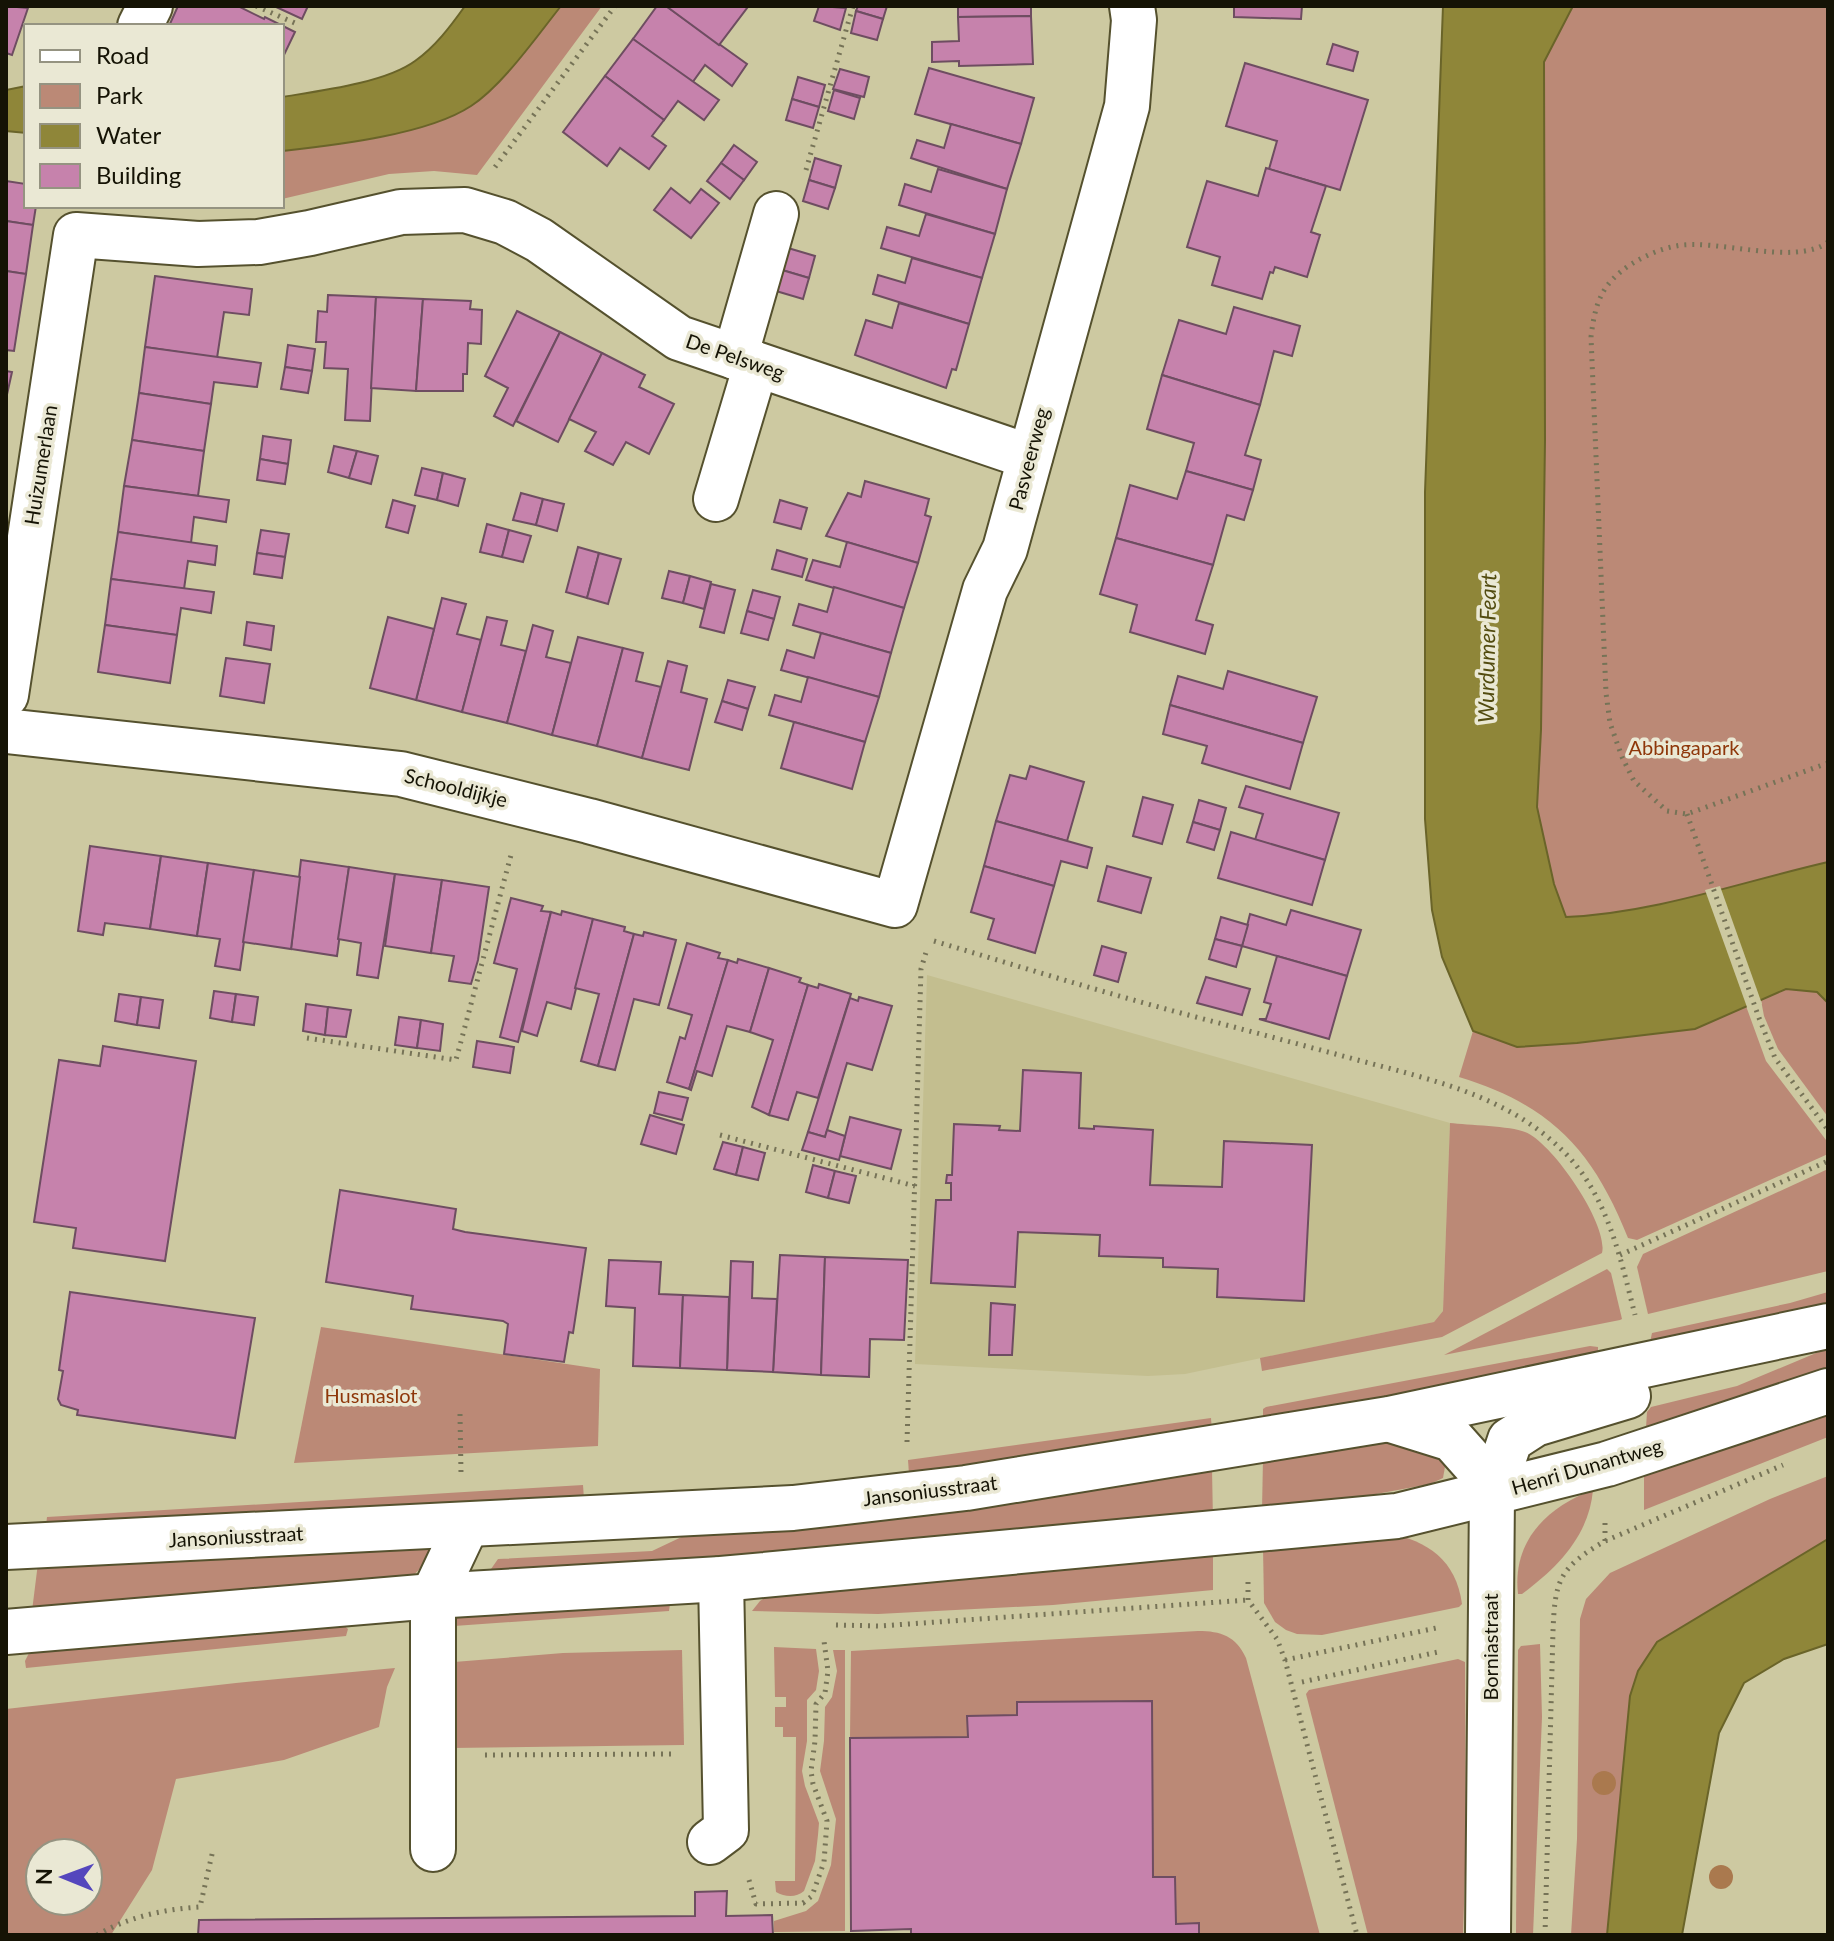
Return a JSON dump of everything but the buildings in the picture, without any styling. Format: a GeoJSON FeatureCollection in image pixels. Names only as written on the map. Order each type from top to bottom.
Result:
{"type":"FeatureCollection","features":[{"type":"Feature","properties":{"kind":"street"},"geometry":{"type":"LineString","coordinates":[[141,24],[150,6]]}},
{"type":"Feature","properties":{"kind":"street","name":"Pasveerweg"},"geometry":{"type":"LineString","coordinates":[[895,905],[985,590],[1005,549],[1127,106],[1134,20],[1132,6]]}},
{"type":"Feature","properties":{"kind":"street","name":"De Pelsweg"},"geometry":{"type":"LineString","coordinates":[[76,235],[198,244],[259,242],[401,212],[465,210],[505,222],[539,240],[679,338],[1030,457]]}},
{"type":"Feature","properties":{"kind":"street"},"geometry":{"type":"LineString","coordinates":[[716,499],[776,214]]}},
{"type":"Feature","properties":{"kind":"street","name":"Huizumerlaan"},"geometry":{"type":"LineString","coordinates":[[6,695],[76,235]]}},
{"type":"Feature","properties":{"kind":"street","name":"Schooldijkje"},"geometry":{"type":"LineString","coordinates":[[6,731],[401,774],[895,905]]}},
{"type":"Feature","properties":{"kind":"street","name":"Henri Dunantweg"},"geometry":{"type":"LineString","coordinates":[[1389,1419],[1827,1327]]}},
{"type":"Feature","properties":{"kind":"street","name":"Henri Dunantweg"},"geometry":{"type":"LineString","coordinates":[[1492,1494],[1510,1440],[1535,1424],[1723,1371],[1827,1327]]}},
{"type":"Feature","properties":{"kind":"street","name":"Henri Dunantweg"},"geometry":{"type":"LineString","coordinates":[[1492,1494],[1607,1464],[1828,1391]]}},
{"type":"Feature","properties":{"kind":"street"},"geometry":{"type":"LineString","coordinates":[[6,1632],[433,1596],[721,1579],[1397,1516],[1492,1494],[1476,1466],[1452,1439],[1389,1419]]}},
{"type":"Feature","properties":{"kind":"street","name":"Jansoniusstraat"},"geometry":{"type":"LineString","coordinates":[[6,1547],[464,1505],[793,1508],[966,1488],[1389,1419]]}},
{"type":"Feature","properties":{"kind":"street","name":"Borniastraat"},"geometry":{"type":"LineString","coordinates":[[1488,1935],[1492,1494]]}},
{"type":"Feature","properties":{"kind":"street"},"geometry":{"type":"LineString","coordinates":[[433,1849],[433,1596],[464,1505]]}},
{"type":"Feature","properties":{"kind":"street"},"geometry":{"type":"LineString","coordinates":[[710,1842],[726,1830],[721,1579]]}},
{"type":"Feature","properties":{"kind":"path"},"geometry":{"type":"LineString","coordinates":[[256,6],[297,24]]}},
{"type":"Feature","properties":{"kind":"path"},"geometry":{"type":"LineString","coordinates":[[465,210],[615,6]]}},
{"type":"Feature","properties":{"kind":"path"},"geometry":{"type":"LineString","coordinates":[[776,214],[799,194],[853,6]]}},
{"type":"Feature","properties":{"kind":"path"},"geometry":{"type":"LineString","coordinates":[[1828,242],[1807,251],[1677,245],[1644,256],[1618,273],[1603,291],[1594,309],[1592,353],[1606,693],[1610,723],[1634,781],[1667,811],[1687,814],[1828,763]]}},
{"type":"Feature","properties":{"kind":"path"},"geometry":{"type":"LineString","coordinates":[[307,1038],[456,1060],[525,805]]}},
{"type":"Feature","properties":{"kind":"path"},"geometry":{"type":"LineString","coordinates":[[1687,814],[1775,1058],[1828,1130]]}},
{"type":"Feature","properties":{"kind":"path"},"geometry":{"type":"LineString","coordinates":[[906,1450],[921,969],[930,940],[1124,998],[1432,1080],[1492,1100],[1536,1128],[1568,1156],[1596,1195],[1620,1255],[1637,1326]]}},
{"type":"Feature","properties":{"kind":"path"},"geometry":{"type":"LineString","coordinates":[[720,1135],[915,1186]]}},
{"type":"Feature","properties":{"kind":"path"},"geometry":{"type":"LineString","coordinates":[[1620,1255],[1828,1161]]}},
{"type":"Feature","properties":{"kind":"path"},"geometry":{"type":"LineString","coordinates":[[460,1414],[464,1505]]}},
{"type":"Feature","properties":{"kind":"path"},"geometry":{"type":"LineString","coordinates":[[1545,1935],[1555,1600],[1558,1585],[1578,1557],[1605,1541],[1791,1462]]}},
{"type":"Feature","properties":{"kind":"path"},"geometry":{"type":"LineString","coordinates":[[823,1624],[880,1626],[1248,1600]]}},
{"type":"Feature","properties":{"kind":"path"},"geometry":{"type":"LineString","coordinates":[[1357,1935],[1285,1660],[1555,1600]]}},
{"type":"Feature","properties":{"kind":"path"},"geometry":{"type":"LineString","coordinates":[[749,1878],[756,1904],[803,1903],[812,1896],[824,1862],[827,1821],[811,1771],[816,1704],[825,1693],[828,1671],[824,1641]]}},
{"type":"Feature","properties":{"kind":"path"},"geometry":{"type":"LineString","coordinates":[[1302,1682],[1450,1649]]}},
{"type":"Feature","properties":{"kind":"path"},"geometry":{"type":"LineString","coordinates":[[432,1755],[726,1754]]}},
{"type":"Feature","properties":{"kind":"path"},"geometry":{"type":"LineString","coordinates":[[97,1935],[109,1928],[168,1909],[200,1907],[213,1850]]}},
{"type":"Feature","properties":{"kind":"shaded area"},"geometry":{"type":"Polygon","coordinates":[[[927,975],[1450,1123],[1443,1311],[1434,1322],[1185,1374],[1148,1376],[915,1364],[927,975]]]}},
{"type":"Feature","properties":{"kind":"green space"},"geometry":{"type":"Polygon","coordinates":[[[561,6],[602,6],[477,175],[434,171],[389,174],[284,199],[284,151],[380,137],[453,116],[483,97],[519,59],[561,6]]]}},
{"type":"Feature","properties":{"kind":"green space","name":"Abbingapark"},"geometry":{"type":"Polygon","coordinates":[[[1573,6],[1828,6],[1828,862],[1632,910],[1565,917],[1554,884],[1537,807],[1545,440],[1544,62],[1573,6]]]}},
{"type":"Feature","properties":{"kind":"green space"},"geometry":{"type":"Polygon","coordinates":[[[1786,989],[1817,992],[1828,1003],[1828,1117],[1778,1049],[1764,1016],[1761,1000],[1786,989]]]}},
{"type":"Feature","properties":{"kind":"green space"},"geometry":{"type":"Polygon","coordinates":[[[1746,1006],[1766,1061],[1826,1140],[1828,1154],[1637,1240],[1628,1238],[1600,1180],[1565,1135],[1519,1102],[1459,1077],[1473,1031],[1517,1047],[1577,1043],[1695,1029],[1746,1006]]]}},
{"type":"Feature","properties":{"kind":"green space"},"geometry":{"type":"Polygon","coordinates":[[[1450,1123],[1510,1128],[1536,1139],[1563,1167],[1588,1205],[1602,1240],[1602,1253],[1442,1337],[1262,1371],[1260,1358],[1434,1322],[1443,1311],[1450,1123]]]}},
{"type":"Feature","properties":{"kind":"green space"},"geometry":{"type":"Polygon","coordinates":[[[1828,1169],[1828,1271],[1648,1314],[1637,1267],[1643,1254],[1828,1169]]]}},
{"type":"Feature","properties":{"kind":"green space"},"geometry":{"type":"Polygon","coordinates":[[[1607,1269],[1611,1273],[1622,1319],[1444,1355],[1607,1269]]]}},
{"type":"Feature","properties":{"kind":"green space"},"geometry":{"type":"Polygon","coordinates":[[[1828,1292],[1828,1309],[1649,1347],[1652,1333],[1828,1292]]]}},
{"type":"Feature","properties":{"kind":"green space","name":"Husmaslot"},"geometry":{"type":"Polygon","coordinates":[[[321,1327],[600,1369],[598,1446],[294,1463],[321,1327]]]}},
{"type":"Feature","properties":{"kind":"green space"},"geometry":{"type":"Polygon","coordinates":[[[1590,1346],[1598,1347],[1598,1362],[1263,1420],[1263,1409],[1266,1407],[1590,1346]]]}},
{"type":"Feature","properties":{"kind":"green space"},"geometry":{"type":"Polygon","coordinates":[[[1828,1348],[1828,1371],[1646,1428],[1647,1412],[1651,1407],[1737,1386],[1828,1348]]]}},
{"type":"Feature","properties":{"kind":"green space"},"geometry":{"type":"Polygon","coordinates":[[[1828,1412],[1828,1437],[1644,1510],[1644,1474],[1828,1412]]]}},
{"type":"Feature","properties":{"kind":"green space"},"geometry":{"type":"Polygon","coordinates":[[[1211,1418],[1212,1432],[1101,1450],[909,1474],[908,1460],[1211,1418]]]}},
{"type":"Feature","properties":{"kind":"green space"},"geometry":{"type":"Polygon","coordinates":[[[1395,1437],[1446,1461],[1443,1478],[1430,1484],[1268,1514],[1262,1510],[1263,1459],[1395,1437]]]}},
{"type":"Feature","properties":{"kind":"green space"},"geometry":{"type":"Polygon","coordinates":[[[1212,1469],[1213,1521],[491,1576],[491,1569],[498,1559],[652,1551],[690,1533],[1212,1469]]]}},
{"type":"Feature","properties":{"kind":"green space"},"geometry":{"type":"Polygon","coordinates":[[[1828,1476],[1828,1539],[1657,1642],[1638,1670],[1630,1696],[1607,1935],[1571,1935],[1577,1839],[1580,1619],[1586,1599],[1610,1573],[1770,1499],[1828,1476]]]}},
{"type":"Feature","properties":{"kind":"green space"},"geometry":{"type":"Polygon","coordinates":[[[583,1485],[584,1499],[46,1526],[47,1517],[583,1485]]]}},
{"type":"Feature","properties":{"kind":"green space"},"geometry":{"type":"Polygon","coordinates":[[[1593,1490],[1585,1522],[1569,1550],[1547,1573],[1518,1594],[1521,1558],[1536,1528],[1561,1506],[1593,1490]]]}},
{"type":"Feature","properties":{"kind":"green space"},"geometry":{"type":"Polygon","coordinates":[[[1388,1533],[1416,1541],[1438,1555],[1454,1575],[1462,1604],[1459,1607],[1322,1635],[1297,1634],[1275,1622],[1264,1603],[1263,1548],[1388,1533]]]}},
{"type":"Feature","properties":{"kind":"green space"},"geometry":{"type":"Polygon","coordinates":[[[433,1541],[432,1556],[408,1581],[32,1611],[38,1563],[433,1541]]]}},
{"type":"Feature","properties":{"kind":"green space"},"geometry":{"type":"Polygon","coordinates":[[[1213,1550],[1213,1590],[1053,1605],[878,1614],[752,1611],[775,1591],[1213,1550]]]}},
{"type":"Feature","properties":{"kind":"green space"},"geometry":{"type":"Polygon","coordinates":[[[670,1604],[669,1611],[454,1626],[453,1617],[670,1604]]]}},
{"type":"Feature","properties":{"kind":"green space"},"geometry":{"type":"Polygon","coordinates":[[[342,1624],[348,1629],[346,1636],[26,1668],[25,1661],[30,1651],[342,1624]]]}},
{"type":"Feature","properties":{"kind":"green space"},"geometry":{"type":"Polygon","coordinates":[[[1198,1631],[1227,1636],[1238,1644],[1246,1658],[1320,1935],[1199,1935],[1176,1924],[1174,1877],[1153,1877],[1151,1701],[1018,1703],[1017,1715],[967,1716],[968,1737],[850,1738],[851,1651],[1198,1631]]]}},
{"type":"Feature","properties":{"kind":"green space"},"geometry":{"type":"Polygon","coordinates":[[[1540,1644],[1542,1717],[1533,1935],[1516,1935],[1518,1650],[1521,1646],[1540,1644]]]}},
{"type":"Feature","properties":{"kind":"green space"},"geometry":{"type":"Polygon","coordinates":[[[774,1647],[816,1649],[819,1671],[816,1690],[807,1700],[807,1741],[802,1771],[819,1823],[815,1861],[804,1891],[790,1896],[776,1892],[775,1881],[795,1881],[796,1737],[783,1737],[783,1727],[775,1727],[775,1707],[786,1707],[786,1697],[775,1697],[774,1647]]]}},
{"type":"Feature","properties":{"kind":"green space"},"geometry":{"type":"Polygon","coordinates":[[[682,1650],[684,1745],[451,1748],[454,1662],[563,1653],[682,1650]]]}},
{"type":"Feature","properties":{"kind":"green space"},"geometry":{"type":"Polygon","coordinates":[[[833,1650],[845,1650],[845,1931],[774,1932],[774,1921],[806,1911],[818,1901],[831,1865],[836,1819],[820,1771],[825,1707],[832,1697],[837,1671],[833,1650]]]}},
{"type":"Feature","properties":{"kind":"green space"},"geometry":{"type":"Polygon","coordinates":[[[1458,1659],[1465,1662],[1463,1935],[1368,1935],[1306,1694],[1309,1690],[1458,1659]]]}},
{"type":"Feature","properties":{"kind":"green space"},"geometry":{"type":"Polygon","coordinates":[[[395,1668],[387,1687],[379,1727],[284,1760],[176,1779],[152,1870],[111,1935],[6,1935],[6,1709],[395,1668]]]}},
{"type":"Feature","properties":{"kind":"water"},"geometry":{"type":"Polygon","coordinates":[[[465,6],[561,6],[495,86],[471,106],[452,116],[380,137],[284,151],[284,97],[351,85],[402,69],[436,43],[465,6]]]}},
{"type":"Feature","properties":{"kind":"water","name":"Wurdumer Feart"},"geometry":{"type":"Polygon","coordinates":[[[1443,6],[1573,6],[1544,62],[1545,440],[1537,807],[1554,884],[1566,917],[1632,910],[1828,862],[1828,1003],[1817,992],[1786,989],[1695,1029],[1517,1047],[1473,1031],[1442,957],[1432,910],[1425,819],[1425,492],[1443,6]]]}},
{"type":"Feature","properties":{"kind":"water"},"geometry":{"type":"Polygon","coordinates":[[[24,86],[24,133],[6,131],[6,90],[24,86]]]}},
{"type":"Feature","properties":{"kind":"water"},"geometry":{"type":"Polygon","coordinates":[[[1828,1539],[1828,1644],[1784,1659],[1744,1683],[1719,1733],[1682,1935],[1607,1935],[1630,1696],[1638,1671],[1657,1642],[1828,1539]]]}},
{"type":"Feature","properties":{"kind":"pier"},"geometry":{"type":"Polygon","coordinates":[[[1720,886],[1762,1004],[1748,1010],[1705,890],[1720,886]]]}}]}
